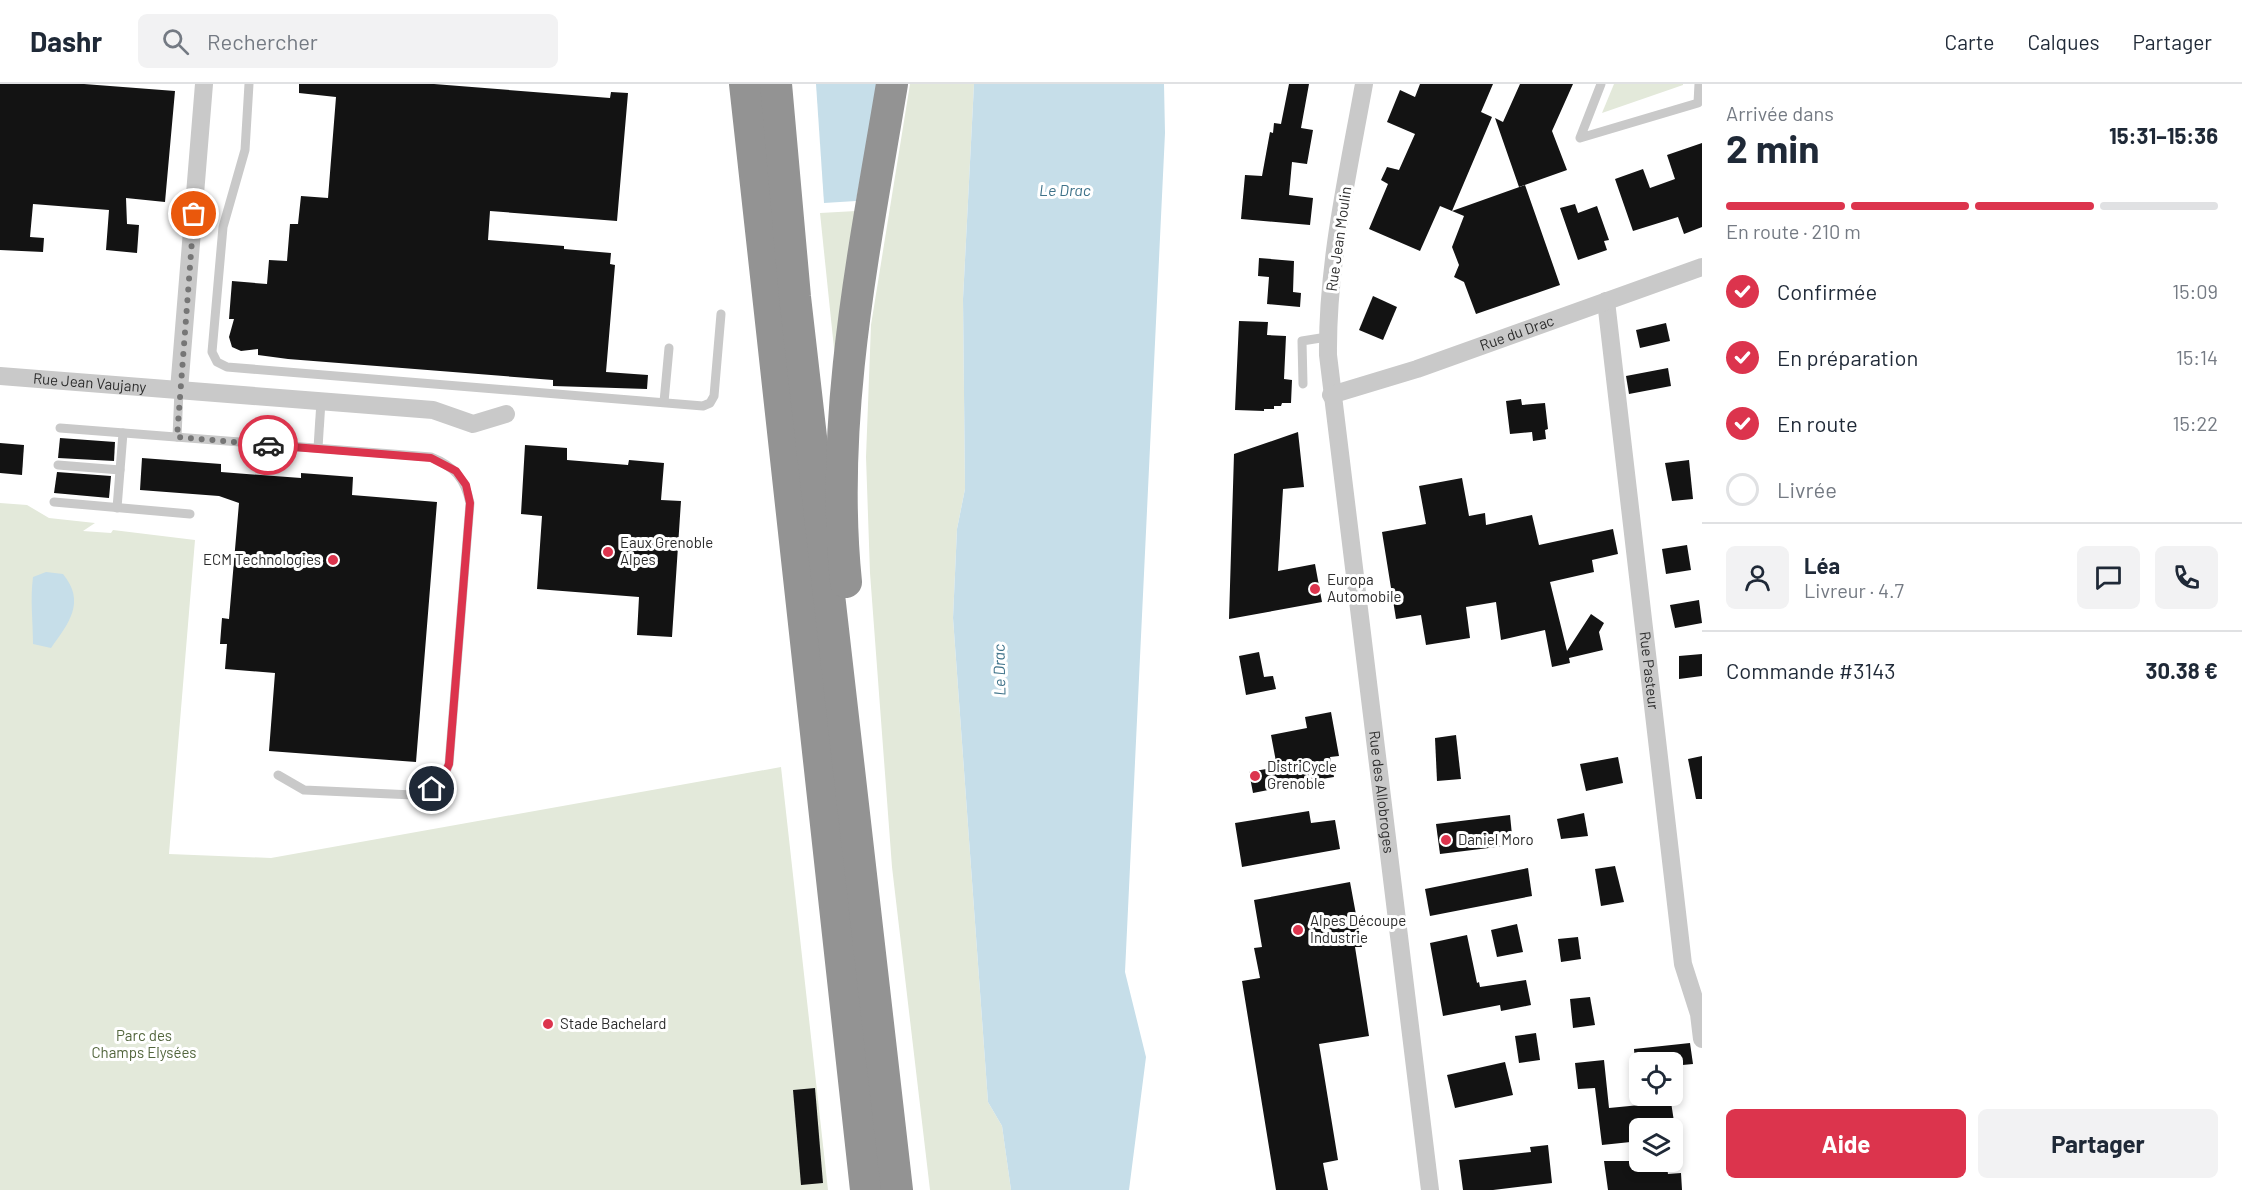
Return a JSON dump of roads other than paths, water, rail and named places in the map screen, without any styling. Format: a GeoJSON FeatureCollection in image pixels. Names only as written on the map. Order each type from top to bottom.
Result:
{"type":"FeatureCollection","features":[{"type":"Feature","properties":{"kind":"highway"},"geometry":{"type":"LineString","coordinates":[[728,84],[736,142],[755,184]]}},
{"type":"Feature","properties":{"kind":"highway"},"geometry":{"type":"LineString","coordinates":[[745,84],[866,1190]]}},
{"type":"Feature","properties":{"kind":"highway"},"geometry":{"type":"LineString","coordinates":[[863,876],[864,754],[845,570],[845,422],[855,316],[892,84]]}},
{"type":"Feature","properties":{"kind":"highway"},"geometry":{"type":"LineString","coordinates":[[778,92],[795,297],[863,876],[897,1190]]}},
{"type":"Feature","properties":{"kind":"street"},"geometry":{"type":"LineString","coordinates":[[179,390],[204,84]]}},
{"type":"Feature","properties":{"kind":"street","name":"Rue Jean Moulin"},"geometry":{"type":"LineString","coordinates":[[1331,395],[1328,337],[1342,208],[1364,84]]}},
{"type":"Feature","properties":{"kind":"street","name":"Rue du Drac"},"geometry":{"type":"LineString","coordinates":[[1331,395],[1417,369],[1702,267]]}},
{"type":"Feature","properties":{"kind":"street","name":"Rue Pasteur"},"geometry":{"type":"LineString","coordinates":[[1606,301],[1683,964],[1699,1014],[1702,1039]]}},
{"type":"Feature","properties":{"kind":"street","name":"Rue Jean Vaujany"},"geometry":{"type":"LineString","coordinates":[[0,376],[433,410],[472,424],[506,414]]}},
{"type":"Feature","properties":{"kind":"street","name":"Rue des Allobroges"},"geometry":{"type":"LineString","coordinates":[[1331,395],[1380,773],[1430,1190]]}},
{"type":"Feature","properties":{"kind":"lane"},"geometry":{"type":"LineString","coordinates":[[249,84],[245,150],[223,226],[212,352],[216,362],[227,368],[703,406],[710,403],[714,396],[721,314]]}},
{"type":"Feature","properties":{"kind":"lane"},"geometry":{"type":"LineString","coordinates":[[1601,84],[1580,138],[1698,103],[1699,84]]}},
{"type":"Feature","properties":{"kind":"lane"},"geometry":{"type":"LineString","coordinates":[[1303,384],[1302,341],[1328,337]]}},
{"type":"Feature","properties":{"kind":"lane"},"geometry":{"type":"LineString","coordinates":[[664,402],[669,348]]}},
{"type":"Feature","properties":{"kind":"lane"},"geometry":{"type":"LineString","coordinates":[[177,437],[179,390]]}},
{"type":"Feature","properties":{"kind":"lane"},"geometry":{"type":"LineString","coordinates":[[318,448],[321,401]]}},
{"type":"Feature","properties":{"kind":"lane"},"geometry":{"type":"LineString","coordinates":[[60,428],[431,458],[456,471],[466,485],[470,503],[449,764],[443,778],[432,789],[413,795],[304,790],[278,775]]}},
{"type":"Feature","properties":{"kind":"lane"},"geometry":{"type":"LineString","coordinates":[[117,508],[123,433]]}},
{"type":"Feature","properties":{"kind":"lane"},"geometry":{"type":"LineString","coordinates":[[57,465],[120,470]]}},
{"type":"Feature","properties":{"kind":"lane"},"geometry":{"type":"LineString","coordinates":[[54,502],[190,514]]}},
{"type":"Feature","properties":{"kind":"water"},"geometry":{"type":"Polygon","coordinates":[[[816,84],[878,84],[856,201],[824,203],[816,84]]]}},
{"type":"Feature","properties":{"kind":"water","name":"Le Drac"},"geometry":{"type":"Polygon","coordinates":[[[974,84],[1164,84],[1165,133],[1125,972],[1146,1057],[1129,1190],[1011,1190],[1002,1126],[988,1102],[953,618],[957,529],[965,489],[963,299],[974,84]]]}},
{"type":"Feature","properties":{"kind":"water"},"geometry":{"type":"Polygon","coordinates":[[[46,572],[63,574],[70,584],[74,603],[69,621],[51,648],[33,644],[33,577],[46,572]]]}},
{"type":"Feature","properties":{"kind":"place","name":"Eaux Grenoble Alpes"},"geometry":{"type":"Point","coordinates":[608,552]}},
{"type":"Feature","properties":{"kind":"place","name":"ECM Technologies"},"geometry":{"type":"Point","coordinates":[333,560]}},
{"type":"Feature","properties":{"kind":"place","name":"Europa Automobile"},"geometry":{"type":"Point","coordinates":[1315,589]}},
{"type":"Feature","properties":{"kind":"place","name":"DistriCycle Grenoble"},"geometry":{"type":"Point","coordinates":[1255,776]}},
{"type":"Feature","properties":{"kind":"place","name":"Daniel Moro"},"geometry":{"type":"Point","coordinates":[1446,840]}},
{"type":"Feature","properties":{"kind":"place","name":"Alpes Découpe Industrie"},"geometry":{"type":"Point","coordinates":[1298,930]}},
{"type":"Feature","properties":{"kind":"place","name":"Stade Bachelard"},"geometry":{"type":"Point","coordinates":[548,1024]}},
{"type":"Feature","properties":{"kind":"park label","name":"Parc des Champs Elysées"},"geometry":{"type":"Point","coordinates":[144,1044]}}]}
